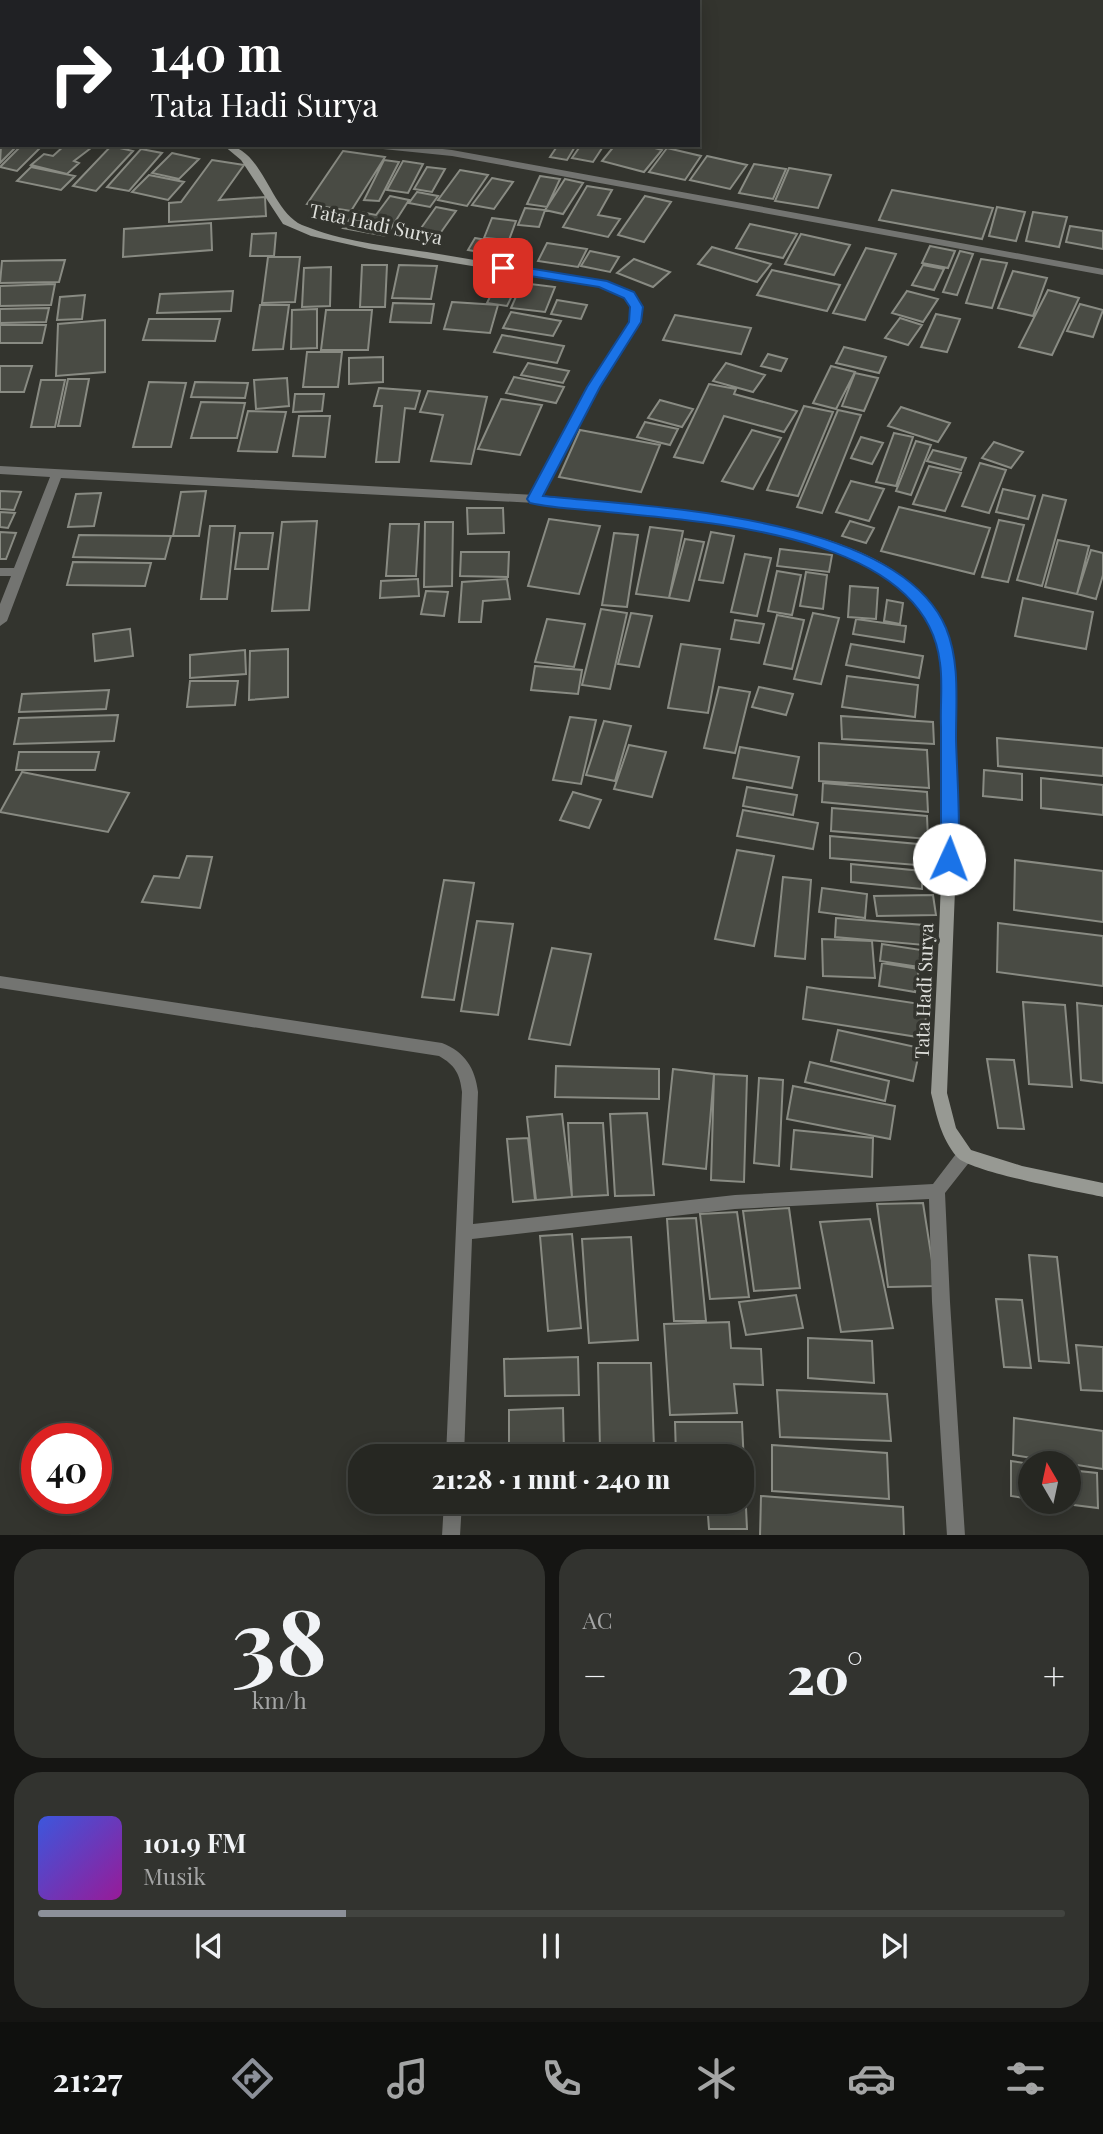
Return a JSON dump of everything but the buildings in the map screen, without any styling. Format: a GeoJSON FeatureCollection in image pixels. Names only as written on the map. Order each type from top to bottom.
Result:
{"type":"FeatureCollection","features":[{"type":"Feature","properties":{"kind":"street","name":"Tata Hadi Surya"},"geometry":{"type":"LineString","coordinates":[[230,147],[245,158],[287,222],[315,234],[369,246],[602,284],[629,295],[636,307],[635,322],[594,387],[534,499],[700,518],[788,533],[839,550],[884,570],[901,581],[925,606],[938,628],[948,663],[951,808],[939,1093],[948,1130],[965,1155]]}},
{"type":"Feature","properties":{"kind":"street"},"geometry":{"type":"LineString","coordinates":[[393,147],[452,153],[1103,272]]}},
{"type":"Feature","properties":{"kind":"street"},"geometry":{"type":"LineString","coordinates":[[0,470],[534,499]]}},
{"type":"Feature","properties":{"kind":"street"},"geometry":{"type":"LineString","coordinates":[[0,621],[57,474]]}},
{"type":"Feature","properties":{"kind":"street"},"geometry":{"type":"LineString","coordinates":[[0,572],[18,572]]}},
{"type":"Feature","properties":{"kind":"street"},"geometry":{"type":"LineString","coordinates":[[0,982],[442,1050],[456,1056],[467,1069],[470,1092],[456,1444]]}},
{"type":"Feature","properties":{"kind":"street"},"geometry":{"type":"LineString","coordinates":[[956,1535],[941,1302],[937,1191],[965,1155],[1022,1174],[1103,1190]]}},
{"type":"Feature","properties":{"kind":"street"},"geometry":{"type":"LineString","coordinates":[[466,1232],[735,1202],[937,1191]]}},
{"type":"Feature","properties":{"kind":"street"},"geometry":{"type":"LineString","coordinates":[[451,1535],[452,1514]]}},
{"type":"Feature","properties":{"kind":"route"},"geometry":{"type":"LineString","coordinates":[[503,268],[602,284],[629,295],[636,307],[635,322],[594,387],[534,499],[700,518],[788,533],[839,550],[884,570],[901,581],[925,606],[938,628],[948,663],[951,808],[949,859]]}}]}
